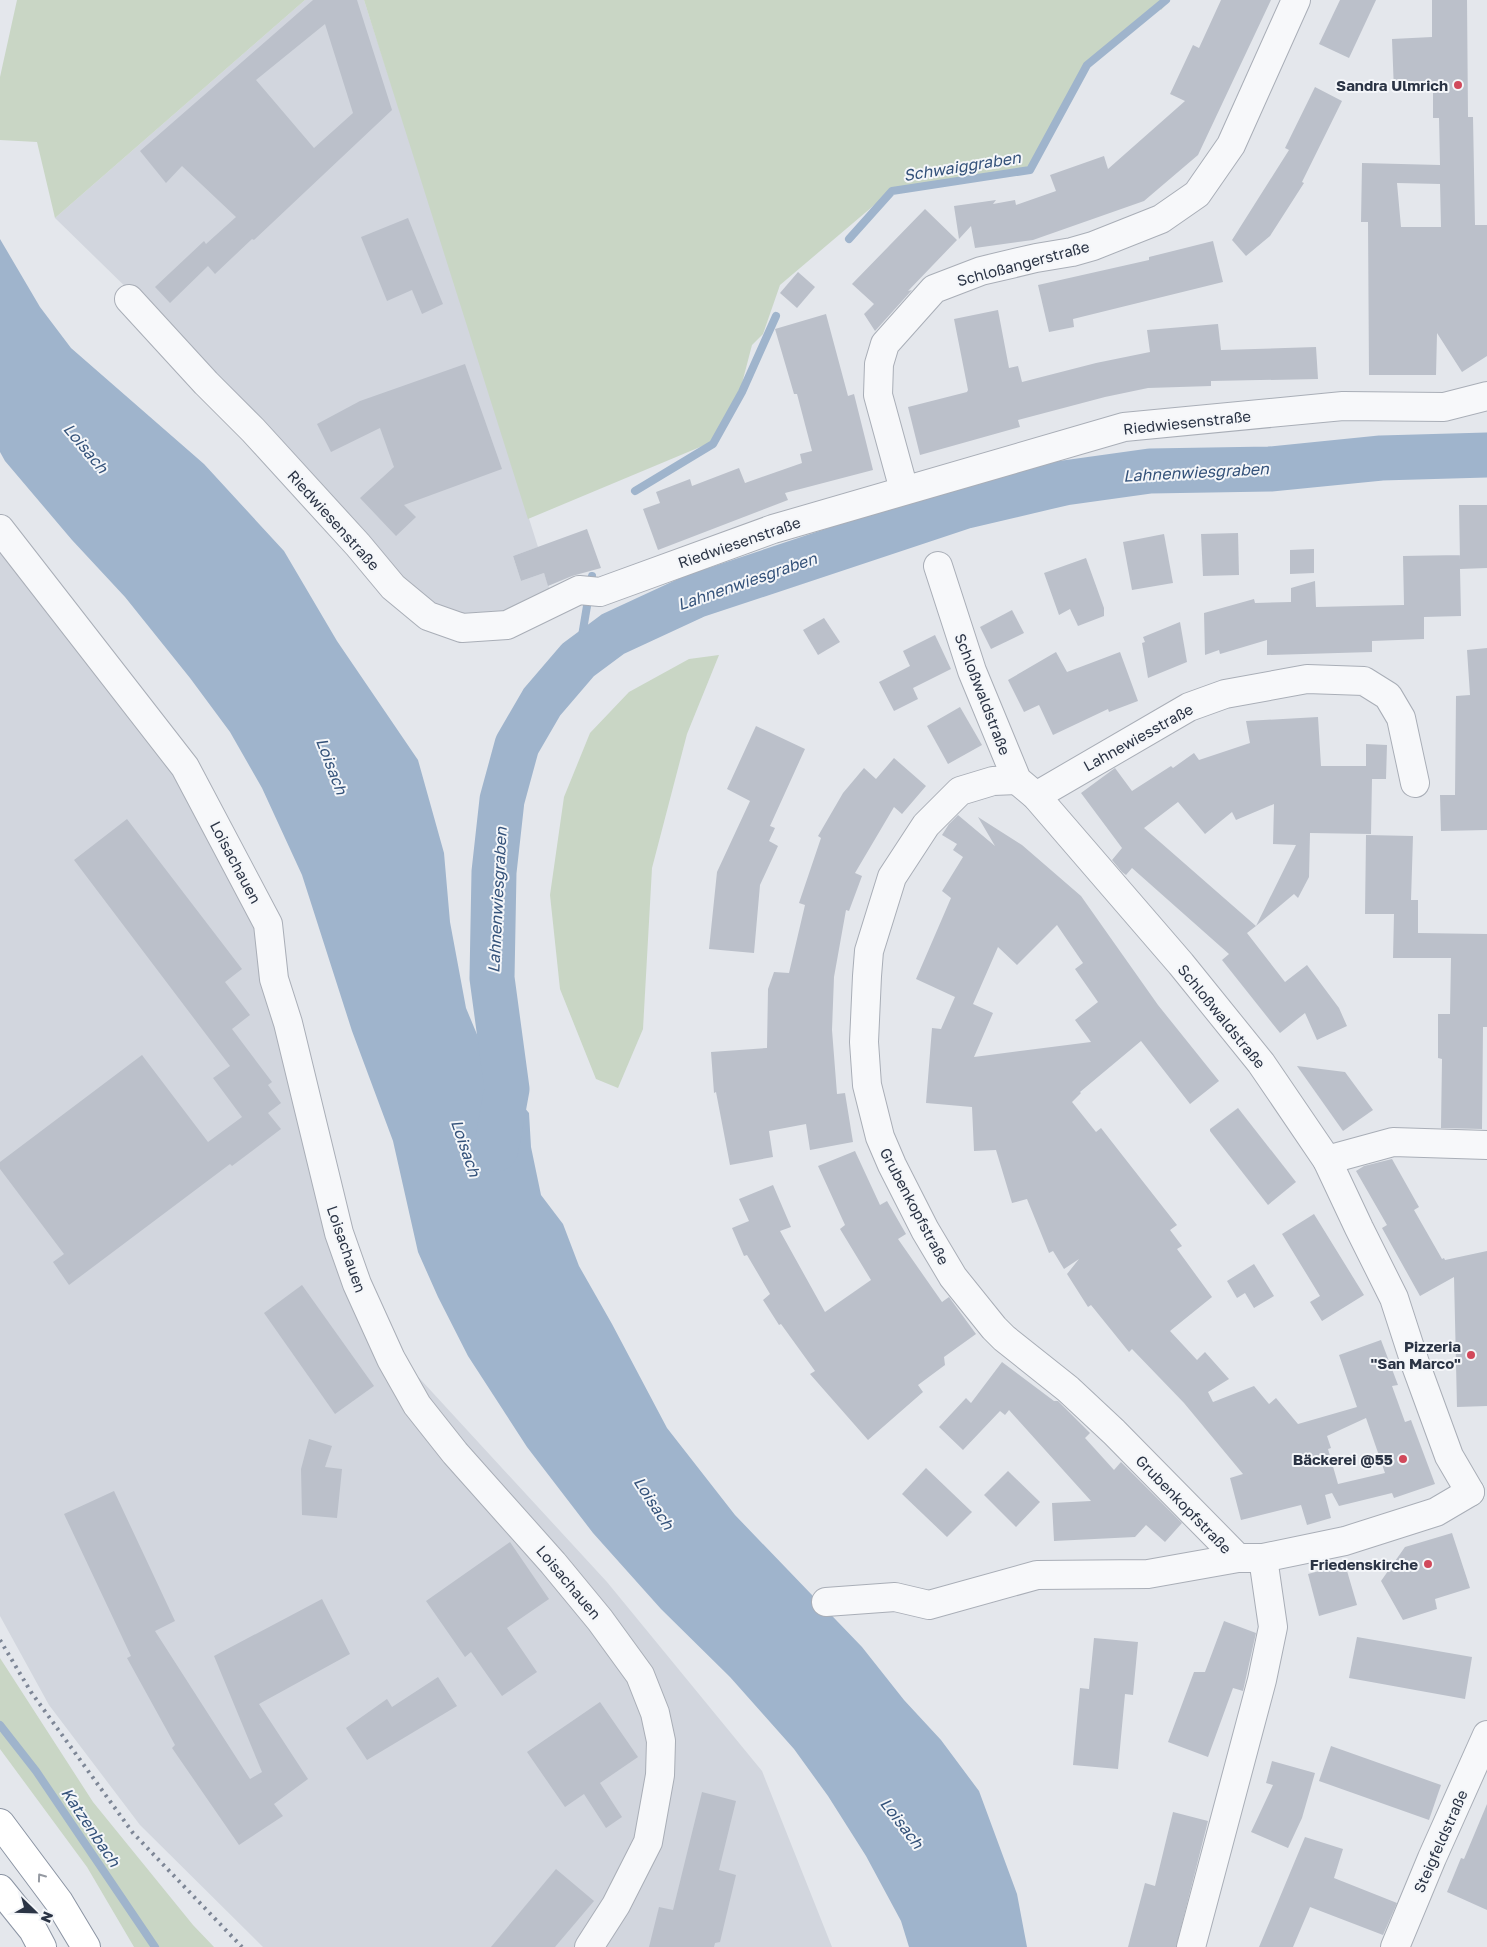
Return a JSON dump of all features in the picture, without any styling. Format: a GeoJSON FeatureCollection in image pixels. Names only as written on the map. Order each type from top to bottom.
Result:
{"type":"FeatureCollection","features":[{"type":"Feature","properties":{"kind":"highway"},"geometry":{"type":"LineString","coordinates":[[3,1821],[60,1902],[86,1947]]}},
{"type":"Feature","properties":{"kind":"highway"},"geometry":{"type":"LineString","coordinates":[[0,1889],[33,1930],[42,1947]]}},
{"type":"Feature","properties":{"kind":"street","name":"Schloßangerstraße"},"geometry":{"type":"LineString","coordinates":[[904,490],[878,396],[879,364],[885,344],[934,289],[981,271],[1093,246],[1161,219],[1197,194],[1231,145],[1296,0]]}},
{"type":"Feature","properties":{"kind":"street","name":"Riedwiesenstraße"},"geometry":{"type":"LineString","coordinates":[[129,299],[358,545],[393,587],[428,616],[462,628],[507,625],[590,591],[773,529],[1124,427],[1343,406],[1444,407],[1487,396]]}},
{"type":"Feature","properties":{"kind":"street","name":"Loisachauen"},"geometry":{"type":"LineString","coordinates":[[0,529],[185,767],[268,924],[274,979],[288,1023],[339,1233],[357,1284],[404,1382],[417,1405],[455,1453],[559,1570],[600,1620],[640,1675],[655,1713],[661,1741],[660,1775],[648,1842],[616,1905],[589,1947]]}},
{"type":"Feature","properties":{"kind":"street","name":"Schloßwaldstraße"},"geometry":{"type":"LineString","coordinates":[[938,566],[972,671],[1026,788],[1181,964],[1261,1063],[1327,1160],[1394,1298],[1415,1363],[1449,1456],[1478,1497]]}},
{"type":"Feature","properties":{"kind":"street","name":"Lahnewiesstraße"},"geometry":{"type":"LineString","coordinates":[[1026,788],[1189,706],[1225,694],[1307,678],[1364,681],[1388,696],[1401,718],[1415,783]]}},
{"type":"Feature","properties":{"kind":"street","name":"Grubenkopfstraße"},"geometry":{"type":"LineString","coordinates":[[1026,788],[993,781],[960,791],[926,825],[892,877],[869,951],[864,1042],[867,1084],[880,1137],[902,1187],[953,1277],[994,1328],[1068,1389],[1250,1558]]}},
{"type":"Feature","properties":{"kind":"street"},"geometry":{"type":"LineString","coordinates":[[1327,1160],[1393,1142],[1450,1142],[1487,1145]]}},
{"type":"Feature","properties":{"kind":"street","name":"Grubenkopfstraße"},"geometry":{"type":"LineString","coordinates":[[826,1602],[895,1598],[929,1605],[1037,1575],[1148,1574],[1250,1558],[1345,1541],[1478,1497]]}},
{"type":"Feature","properties":{"kind":"street"},"geometry":{"type":"LineString","coordinates":[[1191,1947],[1262,1680],[1274,1627],[1250,1558]]}},
{"type":"Feature","properties":{"kind":"street","name":"Steigfeldstraße"},"geometry":{"type":"LineString","coordinates":[[1395,1947],[1487,1735]]}},
{"type":"Feature","properties":{"kind":"shaded area"},"geometry":{"type":"Polygon","coordinates":[[[305,0],[364,0],[396,99],[538,547],[513,556],[521,581],[544,573],[553,599],[504,622],[432,613],[139,300],[55,218],[305,0]]]}},
{"type":"Feature","properties":{"kind":"shaded area"},"geometry":{"type":"Polygon","coordinates":[[[0,519],[274,922],[341,1214],[410,1368],[607,1582],[762,1771],[832,1947],[263,1947],[140,1825],[49,1705],[0,1616],[0,519]]]}},
{"type":"Feature","properties":{"kind":"green space"},"geometry":{"type":"Polygon","coordinates":[[[17,0],[305,0],[55,218],[37,142],[0,140],[0,77],[17,0]]]}},
{"type":"Feature","properties":{"kind":"green space"},"geometry":{"type":"Polygon","coordinates":[[[364,0],[1170,0],[1161,10],[1159,5],[1085,65],[1029,169],[892,190],[780,285],[763,334],[752,345],[740,391],[712,442],[528,519],[364,0]]]}},
{"type":"Feature","properties":{"kind":"green space"},"geometry":{"type":"Polygon","coordinates":[[[719,655],[687,734],[652,868],[643,1029],[618,1088],[596,1079],[560,989],[550,895],[564,797],[590,733],[629,692],[689,659],[719,655]]]}},
{"type":"Feature","properties":{"kind":"green space"},"geometry":{"type":"Polygon","coordinates":[[[0,1658],[93,1802],[193,1925],[214,1947],[134,1947],[87,1867],[0,1749],[0,1658]]]}},
{"type":"Feature","properties":{"kind":"water","name":"Loisach"},"geometry":{"type":"Polygon","coordinates":[[[0,239],[40,307],[71,348],[204,464],[284,551],[337,641],[418,760],[444,853],[450,922],[466,1008],[491,1068],[529,1113],[531,1147],[541,1195],[563,1224],[579,1266],[667,1428],[735,1515],[862,1647],[904,1700],[941,1740],[979,1791],[1017,1894],[1027,1947],[909,1947],[901,1921],[866,1856],[828,1796],[794,1749],[730,1677],[661,1609],[593,1533],[527,1447],[468,1356],[418,1252],[393,1141],[352,1031],[302,875],[262,788],[230,732],[190,678],[125,597],[72,540],[5,461],[0,452],[0,239]]]}},
{"type":"Feature","properties":{"kind":"building"},"geometry":{"type":"Polygon","coordinates":[[[313,0],[357,0],[392,110],[254,240],[252,239],[215,274],[208,266],[170,303],[155,287],[204,241],[206,244],[236,217],[182,166],[166,183],[140,151],[313,0]],[[325,24],[256,80],[314,148],[353,113],[325,24]]]}},
{"type":"Feature","properties":{"kind":"building"},"geometry":{"type":"Polygon","coordinates":[[[1221,0],[1271,0],[1198,155],[1144,201],[1033,240],[975,248],[971,226],[959,239],[954,206],[996,200],[993,204],[1015,200],[1016,205],[1056,191],[1050,175],[1104,156],[1108,169],[1185,101],[1170,94],[1193,45],[1199,48],[1221,0]]]}},
{"type":"Feature","properties":{"kind":"building"},"geometry":{"type":"Polygon","coordinates":[[[1340,0],[1376,0],[1349,58],[1319,44],[1340,0]]]}},
{"type":"Feature","properties":{"kind":"building"},"geometry":{"type":"Polygon","coordinates":[[[1432,0],[1467,0],[1468,117],[1473,117],[1475,225],[1487,225],[1487,356],[1462,372],[1437,333],[1436,375],[1369,375],[1368,222],[1361,222],[1362,163],[1440,165],[1439,118],[1433,118],[1433,89],[1394,91],[1392,39],[1432,37],[1432,0]],[[1397,183],[1401,227],[1441,227],[1440,184],[1397,183]]]}},
{"type":"Feature","properties":{"kind":"building"},"geometry":{"type":"Polygon","coordinates":[[[1315,87],[1342,101],[1302,182],[1304,183],[1270,236],[1246,256],[1232,240],[1289,150],[1285,148],[1315,87]]]}},
{"type":"Feature","properties":{"kind":"building"},"geometry":{"type":"Polygon","coordinates":[[[925,209],[957,240],[908,291],[912,290],[875,331],[864,314],[874,304],[852,284],[925,209]]]}},
{"type":"Feature","properties":{"kind":"building"},"geometry":{"type":"Polygon","coordinates":[[[408,218],[443,304],[422,314],[412,290],[387,301],[361,237],[408,218]]]}},
{"type":"Feature","properties":{"kind":"building"},"geometry":{"type":"Polygon","coordinates":[[[1213,241],[1223,282],[1073,319],[1074,327],[1049,332],[1038,285],[1149,260],[1149,257],[1213,241]]]}},
{"type":"Feature","properties":{"kind":"building"},"geometry":{"type":"Polygon","coordinates":[[[798,272],[815,287],[797,308],[780,293],[798,272]]]}},
{"type":"Feature","properties":{"kind":"building"},"geometry":{"type":"Polygon","coordinates":[[[998,310],[1009,368],[1018,366],[1022,382],[1096,363],[1150,352],[1147,330],[1218,324],[1221,350],[1316,347],[1318,379],[1211,381],[1211,386],[1148,388],[1105,397],[1018,420],[1020,427],[920,455],[908,407],[967,392],[968,390],[954,319],[998,310]]]}},
{"type":"Feature","properties":{"kind":"building"},"geometry":{"type":"Polygon","coordinates":[[[826,314],[848,396],[854,394],[873,470],[785,493],[788,500],[658,550],[643,509],[660,503],[656,492],[690,479],[692,486],[739,468],[745,483],[802,463],[800,454],[812,451],[797,394],[794,394],[775,329],[826,314]]]}},
{"type":"Feature","properties":{"kind":"building"},"geometry":{"type":"Polygon","coordinates":[[[465,364],[502,469],[404,505],[416,517],[396,536],[360,498],[394,467],[380,428],[331,452],[317,424],[360,401],[465,364]]]}},
{"type":"Feature","properties":{"kind":"building"},"geometry":{"type":"Polygon","coordinates":[[[1459,505],[1487,505],[1487,568],[1460,569],[1461,616],[1424,617],[1424,639],[1372,641],[1372,652],[1267,655],[1267,640],[1220,654],[1219,650],[1205,655],[1204,613],[1254,599],[1255,603],[1291,602],[1291,588],[1315,581],[1316,607],[1404,605],[1403,556],[1460,555],[1459,505]]]}},
{"type":"Feature","properties":{"kind":"building"},"geometry":{"type":"Polygon","coordinates":[[[587,529],[601,568],[572,576],[548,586],[544,573],[521,581],[513,556],[587,529]]]}},
{"type":"Feature","properties":{"kind":"building"},"geometry":{"type":"Polygon","coordinates":[[[1238,533],[1239,575],[1203,576],[1201,534],[1238,533]]]}},
{"type":"Feature","properties":{"kind":"building"},"geometry":{"type":"Polygon","coordinates":[[[1164,534],[1173,583],[1132,590],[1123,542],[1164,534]]]}},
{"type":"Feature","properties":{"kind":"building"},"geometry":{"type":"Polygon","coordinates":[[[1314,549],[1314,573],[1290,574],[1290,550],[1314,549]]]}},
{"type":"Feature","properties":{"kind":"building"},"geometry":{"type":"Polygon","coordinates":[[[1086,558],[1104,608],[1104,616],[1078,626],[1070,609],[1059,615],[1044,573],[1086,558]]]}},
{"type":"Feature","properties":{"kind":"building"},"geometry":{"type":"Polygon","coordinates":[[[1012,610],[1024,633],[991,649],[980,627],[1012,610]]]}},
{"type":"Feature","properties":{"kind":"building"},"geometry":{"type":"Polygon","coordinates":[[[824,618],[840,642],[818,655],[803,630],[824,618]]]}},
{"type":"Feature","properties":{"kind":"building"},"geometry":{"type":"Polygon","coordinates":[[[1180,622],[1187,662],[1148,678],[1142,643],[1145,642],[1143,637],[1180,622]]]}},
{"type":"Feature","properties":{"kind":"building"},"geometry":{"type":"Polygon","coordinates":[[[935,635],[951,669],[913,688],[918,699],[894,711],[879,682],[910,666],[903,651],[935,635]]]}},
{"type":"Feature","properties":{"kind":"building"},"geometry":{"type":"Polygon","coordinates":[[[1487,648],[1487,830],[1441,831],[1440,795],[1455,795],[1456,696],[1470,695],[1467,650],[1487,648]]]}},
{"type":"Feature","properties":{"kind":"building"},"geometry":{"type":"Polygon","coordinates":[[[1056,652],[1067,672],[1120,652],[1138,701],[1109,712],[1108,709],[1053,735],[1039,705],[1024,712],[1008,680],[1056,652]]]}},
{"type":"Feature","properties":{"kind":"building"},"geometry":{"type":"Polygon","coordinates":[[[960,707],[982,745],[948,764],[927,726],[960,707]]]}},
{"type":"Feature","properties":{"kind":"building"},"geometry":{"type":"Polygon","coordinates":[[[1318,717],[1321,766],[1366,766],[1366,744],[1387,745],[1386,779],[1372,779],[1371,834],[1310,833],[1309,877],[1298,898],[1294,894],[1256,926],[1247,933],[1285,982],[1307,965],[1339,1008],[1347,1026],[1317,1040],[1305,1013],[1280,1033],[1222,960],[1229,954],[1132,868],[1126,875],[1112,860],[1122,848],[1081,793],[1115,768],[1132,791],[1171,766],[1173,768],[1194,753],[1199,760],[1250,743],[1246,721],[1318,717]],[[1178,802],[1144,828],[1256,926],[1296,845],[1273,844],[1274,804],[1236,820],[1232,812],[1205,834],[1178,802]]]}},
{"type":"Feature","properties":{"kind":"building"},"geometry":{"type":"Polygon","coordinates":[[[756,726],[805,749],[770,826],[775,828],[769,841],[778,846],[760,885],[754,953],[709,949],[717,872],[750,801],[727,789],[756,726]]]}},
{"type":"Feature","properties":{"kind":"building"},"geometry":{"type":"Polygon","coordinates":[[[894,758],[926,786],[902,814],[894,807],[855,873],[862,876],[849,911],[846,910],[834,977],[832,1030],[837,1094],[845,1093],[853,1142],[810,1150],[806,1124],[769,1131],[773,1157],[730,1165],[716,1092],[714,1093],[711,1052],[767,1048],[768,989],[774,972],[789,973],[805,905],[799,903],[821,838],[818,836],[843,793],[864,768],[876,779],[894,758]]]}},
{"type":"Feature","properties":{"kind":"building"},"geometry":{"type":"Polygon","coordinates":[[[958,815],[995,846],[978,817],[1022,845],[1081,896],[1158,1005],[1219,1081],[1190,1104],[1141,1041],[1080,1092],[1072,1102],[1096,1132],[1101,1128],[1177,1225],[1170,1230],[1182,1246],[1177,1249],[1212,1297],[1170,1331],[1197,1360],[1205,1352],[1229,1379],[1208,1392],[1213,1402],[1254,1386],[1269,1404],[1276,1398],[1298,1424],[1357,1407],[1339,1355],[1381,1340],[1398,1385],[1392,1386],[1405,1422],[1411,1420],[1435,1484],[1394,1498],[1392,1493],[1339,1506],[1332,1493],[1325,1495],[1331,1518],[1307,1525],[1301,1505],[1241,1520],[1230,1478],[1243,1474],[1184,1403],[1132,1349],[1129,1352],[1091,1305],[1088,1307],[1067,1274],[1079,1259],[1064,1269],[1053,1251],[1049,1253],[1027,1199],[1012,1203],[996,1150],[974,1151],[972,1107],[926,1103],[932,1028],[941,1029],[955,997],[916,979],[951,898],[942,891],[963,857],[953,850],[957,844],[942,835],[958,815]],[[1057,925],[1017,965],[998,947],[973,1004],[993,1013],[974,1057],[1091,1042],[1075,1020],[1098,1002],[1075,969],[1083,963],[1057,925]],[[1366,1418],[1327,1436],[1331,1448],[1328,1449],[1338,1484],[1385,1473],[1366,1418]]]}},
{"type":"Feature","properties":{"kind":"building"},"geometry":{"type":"Polygon","coordinates":[[[127,819],[242,969],[225,982],[250,1015],[232,1029],[272,1082],[268,1085],[281,1103],[268,1113],[281,1129],[232,1166],[230,1164],[69,1285],[53,1262],[64,1254],[0,1169],[0,1162],[142,1055],[208,1142],[242,1117],[213,1078],[230,1066],[74,860],[127,819]]]}},
{"type":"Feature","properties":{"kind":"building"},"geometry":{"type":"Polygon","coordinates":[[[1366,835],[1413,836],[1411,900],[1418,900],[1418,933],[1487,934],[1487,1027],[1483,1027],[1482,1129],[1441,1128],[1442,1059],[1438,1058],[1438,1014],[1450,1014],[1451,958],[1393,958],[1394,914],[1365,914],[1366,835]]]}},
{"type":"Feature","properties":{"kind":"building"},"geometry":{"type":"Polygon","coordinates":[[[1297,1066],[1345,1072],[1373,1110],[1343,1131],[1297,1066]]]}},
{"type":"Feature","properties":{"kind":"building"},"geometry":{"type":"Polygon","coordinates":[[[1238,1108],[1296,1182],[1268,1205],[1210,1131],[1210,1129],[1238,1108]]]}},
{"type":"Feature","properties":{"kind":"building"},"geometry":{"type":"Polygon","coordinates":[[[855,1151],[880,1205],[887,1201],[906,1234],[898,1239],[942,1302],[949,1297],[976,1334],[944,1357],[945,1365],[918,1385],[923,1392],[868,1440],[810,1374],[815,1371],[781,1324],[779,1325],[763,1300],[770,1294],[747,1255],[744,1256],[732,1228],[749,1221],[739,1199],[773,1185],[791,1227],[780,1231],[825,1312],[871,1280],[840,1229],[845,1225],[818,1166],[855,1151]]]}},
{"type":"Feature","properties":{"kind":"building"},"geometry":{"type":"Polygon","coordinates":[[[1392,1159],[1419,1207],[1414,1210],[1442,1259],[1444,1258],[1445,1260],[1487,1251],[1487,1406],[1457,1407],[1454,1277],[1420,1296],[1382,1228],[1387,1225],[1356,1171],[1364,1166],[1392,1159]]]}},
{"type":"Feature","properties":{"kind":"building"},"geometry":{"type":"Polygon","coordinates":[[[1314,1214],[1364,1295],[1322,1321],[1310,1302],[1320,1296],[1282,1234],[1314,1214]]]}},
{"type":"Feature","properties":{"kind":"building"},"geometry":{"type":"Polygon","coordinates":[[[1254,1264],[1274,1296],[1254,1308],[1245,1293],[1237,1298],[1227,1281],[1254,1264]]]}},
{"type":"Feature","properties":{"kind":"building"},"geometry":{"type":"Polygon","coordinates":[[[302,1285],[374,1386],[335,1414],[264,1313],[302,1285]]]}},
{"type":"Feature","properties":{"kind":"building"},"geometry":{"type":"Polygon","coordinates":[[[1002,1362],[1054,1401],[1058,1401],[1090,1433],[1085,1438],[1114,1470],[1121,1462],[1182,1523],[1165,1542],[1146,1525],[1135,1537],[1054,1541],[1052,1503],[1091,1501],[1009,1410],[1005,1415],[1000,1411],[963,1450],[939,1427],[966,1398],[971,1403],[1002,1362]]]}},
{"type":"Feature","properties":{"kind":"building"},"geometry":{"type":"Polygon","coordinates":[[[309,1439],[332,1446],[325,1467],[342,1469],[337,1518],[302,1515],[301,1469],[309,1439]]]}},
{"type":"Feature","properties":{"kind":"building"},"geometry":{"type":"Polygon","coordinates":[[[926,1468],[972,1512],[947,1537],[902,1494],[926,1468]]]}},
{"type":"Feature","properties":{"kind":"building"},"geometry":{"type":"Polygon","coordinates":[[[1008,1471],[1040,1502],[1016,1527],[984,1495],[1008,1471]]]}},
{"type":"Feature","properties":{"kind":"building"},"geometry":{"type":"Polygon","coordinates":[[[114,1491],[175,1621],[155,1631],[250,1779],[262,1772],[214,1656],[322,1599],[350,1654],[259,1704],[308,1779],[274,1804],[283,1816],[239,1845],[172,1748],[175,1745],[127,1658],[131,1656],[64,1514],[114,1491]]]}},
{"type":"Feature","properties":{"kind":"building","name":"Friedenskirche"},"geometry":{"type":"Polygon","coordinates":[[[1452,1533],[1470,1588],[1435,1599],[1437,1609],[1403,1620],[1381,1581],[1405,1547],[1452,1533]]]}},
{"type":"Feature","properties":{"kind":"building"},"geometry":{"type":"Polygon","coordinates":[[[510,1542],[549,1599],[507,1628],[537,1672],[502,1696],[471,1652],[465,1657],[426,1601],[510,1542]]]}},
{"type":"Feature","properties":{"kind":"building"},"geometry":{"type":"Polygon","coordinates":[[[1345,1564],[1357,1605],[1319,1616],[1308,1574],[1345,1564]]]}},
{"type":"Feature","properties":{"kind":"building"},"geometry":{"type":"Polygon","coordinates":[[[1224,1621],[1256,1633],[1243,1691],[1233,1688],[1208,1757],[1168,1742],[1194,1672],[1205,1672],[1224,1621]]]}},
{"type":"Feature","properties":{"kind":"building"},"geometry":{"type":"Polygon","coordinates":[[[1357,1637],[1472,1657],[1465,1699],[1349,1678],[1357,1637]]]}},
{"type":"Feature","properties":{"kind":"building"},"geometry":{"type":"Polygon","coordinates":[[[1094,1638],[1138,1642],[1133,1695],[1125,1694],[1118,1769],[1073,1765],[1080,1688],[1089,1689],[1094,1638]]]}},
{"type":"Feature","properties":{"kind":"building"},"geometry":{"type":"Polygon","coordinates":[[[438,1677],[457,1706],[367,1760],[346,1728],[387,1699],[392,1707],[438,1677]]]}},
{"type":"Feature","properties":{"kind":"building"},"geometry":{"type":"Polygon","coordinates":[[[600,1702],[638,1757],[600,1783],[622,1817],[606,1828],[584,1794],[565,1807],[527,1752],[600,1702]]]}},
{"type":"Feature","properties":{"kind":"building"},"geometry":{"type":"Polygon","coordinates":[[[1331,1746],[1441,1785],[1429,1820],[1319,1781],[1331,1746]]]}},
{"type":"Feature","properties":{"kind":"building"},"geometry":{"type":"Polygon","coordinates":[[[1272,1761],[1315,1773],[1302,1818],[1288,1848],[1251,1832],[1273,1785],[1266,1783],[1272,1761]]]}},
{"type":"Feature","properties":{"kind":"building"},"geometry":{"type":"Polygon","coordinates":[[[702,1792],[736,1801],[719,1870],[736,1875],[720,1942],[715,1943],[714,1947],[649,1947],[659,1907],[673,1910],[702,1792]]]}},
{"type":"Feature","properties":{"kind":"building"},"geometry":{"type":"Polygon","coordinates":[[[1487,1804],[1487,1910],[1447,1892],[1461,1858],[1464,1859],[1487,1804]]]}},
{"type":"Feature","properties":{"kind":"building"},"geometry":{"type":"Polygon","coordinates":[[[1173,1812],[1208,1821],[1176,1947],[1128,1947],[1145,1883],[1155,1886],[1173,1812]]]}},
{"type":"Feature","properties":{"kind":"building"},"geometry":{"type":"Polygon","coordinates":[[[1305,1837],[1343,1849],[1334,1878],[1397,1903],[1383,1935],[1310,1907],[1293,1947],[1259,1947],[1305,1837]]]}},
{"type":"Feature","properties":{"kind":"building"},"geometry":{"type":"Polygon","coordinates":[[[556,1869],[594,1901],[555,1947],[491,1947],[556,1869]]]}},
{"type":"Feature","properties":{"kind":"waterway","name":"Schwaiggraben"},"geometry":{"type":"LineString","coordinates":[[849,239],[892,191],[1030,170],[1087,65],[1166,0]]}},
{"type":"Feature","properties":{"kind":"waterway","name":"Schwaiggraben"},"geometry":{"type":"LineString","coordinates":[[635,491],[713,444],[742,392],[776,316]]}},
{"type":"Feature","properties":{"kind":"waterway","name":"Lahnenwiesgraben"},"geometry":{"type":"LineString","coordinates":[[496,1149],[507,1089],[492,978],[494,872],[502,800],[517,745],[542,702],[578,660],[613,634],[695,596],[966,506],[1064,483],[1150,471],[1270,469],[1381,458],[1487,455]]}},
{"type":"Feature","properties":{"kind":"waterway","name":"Schwaiggraben"},"geometry":{"type":"LineString","coordinates":[[578,660],[592,576]]}},
{"type":"Feature","properties":{"kind":"waterway","name":"Katzenbach"},"geometry":{"type":"LineString","coordinates":[[0,1725],[36,1771],[155,1947]]}},
{"type":"Feature","properties":{"kind":"railway"},"geometry":{"type":"LineString","coordinates":[[0,1640],[31,1692],[133,1833],[242,1947]]}},
{"type":"Feature","properties":{"kind":"place","name":"Sandra Ulmrich"},"geometry":{"type":"Point","coordinates":[1458,85]}},
{"type":"Feature","properties":{"kind":"place","name":"Pizzeria \"San Marco\""},"geometry":{"type":"Point","coordinates":[1471,1355]}},
{"type":"Feature","properties":{"kind":"place","name":"Bäckerei @55"},"geometry":{"type":"Point","coordinates":[1403,1459]}},
{"type":"Feature","properties":{"kind":"place","name":"Friedenskirche"},"geometry":{"type":"Point","coordinates":[1428,1564]}}]}
